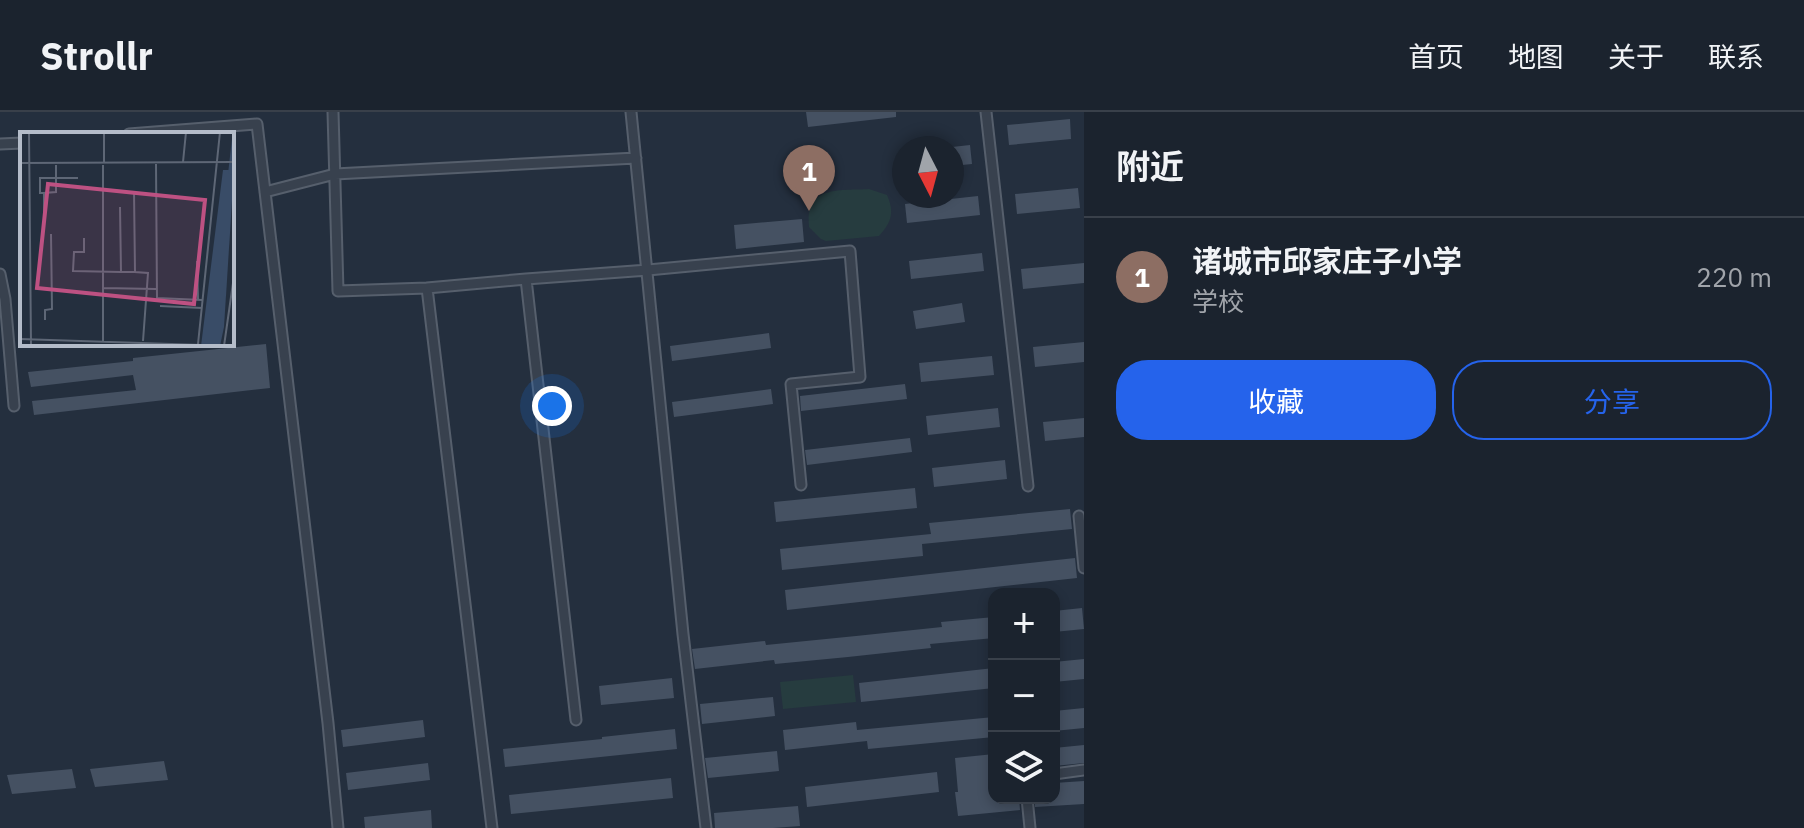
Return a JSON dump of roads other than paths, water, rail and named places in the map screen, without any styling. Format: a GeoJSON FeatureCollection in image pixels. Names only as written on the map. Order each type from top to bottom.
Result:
{"type":"FeatureCollection","features":[{"type":"Feature","properties":{"kind":"street"},"geometry":{"type":"LineString","coordinates":[[333,112],[338,291],[427,288],[850,251],[860,377],[791,384],[801,485]]}},
{"type":"Feature","properties":{"kind":"street"},"geometry":{"type":"LineString","coordinates":[[631,112],[683,634],[706,828]]}},
{"type":"Feature","properties":{"kind":"street"},"geometry":{"type":"LineString","coordinates":[[986,112],[1028,486]]}},
{"type":"Feature","properties":{"kind":"street"},"geometry":{"type":"LineString","coordinates":[[155,132],[257,124],[338,828]]}},
{"type":"Feature","properties":{"kind":"street"},"geometry":{"type":"LineString","coordinates":[[0,144],[20,143]]}},
{"type":"Feature","properties":{"kind":"street"},"geometry":{"type":"LineString","coordinates":[[265,192],[335,174],[636,158]]}},
{"type":"Feature","properties":{"kind":"street"},"geometry":{"type":"LineString","coordinates":[[0,274],[14,406]]}},
{"type":"Feature","properties":{"kind":"street"},"geometry":{"type":"LineString","coordinates":[[526,279],[576,720]]}},
{"type":"Feature","properties":{"kind":"street"},"geometry":{"type":"LineString","coordinates":[[427,288],[492,828]]}},
{"type":"Feature","properties":{"kind":"street"},"geometry":{"type":"LineString","coordinates":[[1079,516],[1084,568]]}},
{"type":"Feature","properties":{"kind":"street"},"geometry":{"type":"LineString","coordinates":[[1060,773],[1084,770]]}},
{"type":"Feature","properties":{"kind":"street"},"geometry":{"type":"LineString","coordinates":[[1028,804],[1030,828]]}},
{"type":"Feature","properties":{"kind":"place","name":"诸城市邱家庄子小学"},"geometry":{"type":"Point","coordinates":[809,211]}}]}
